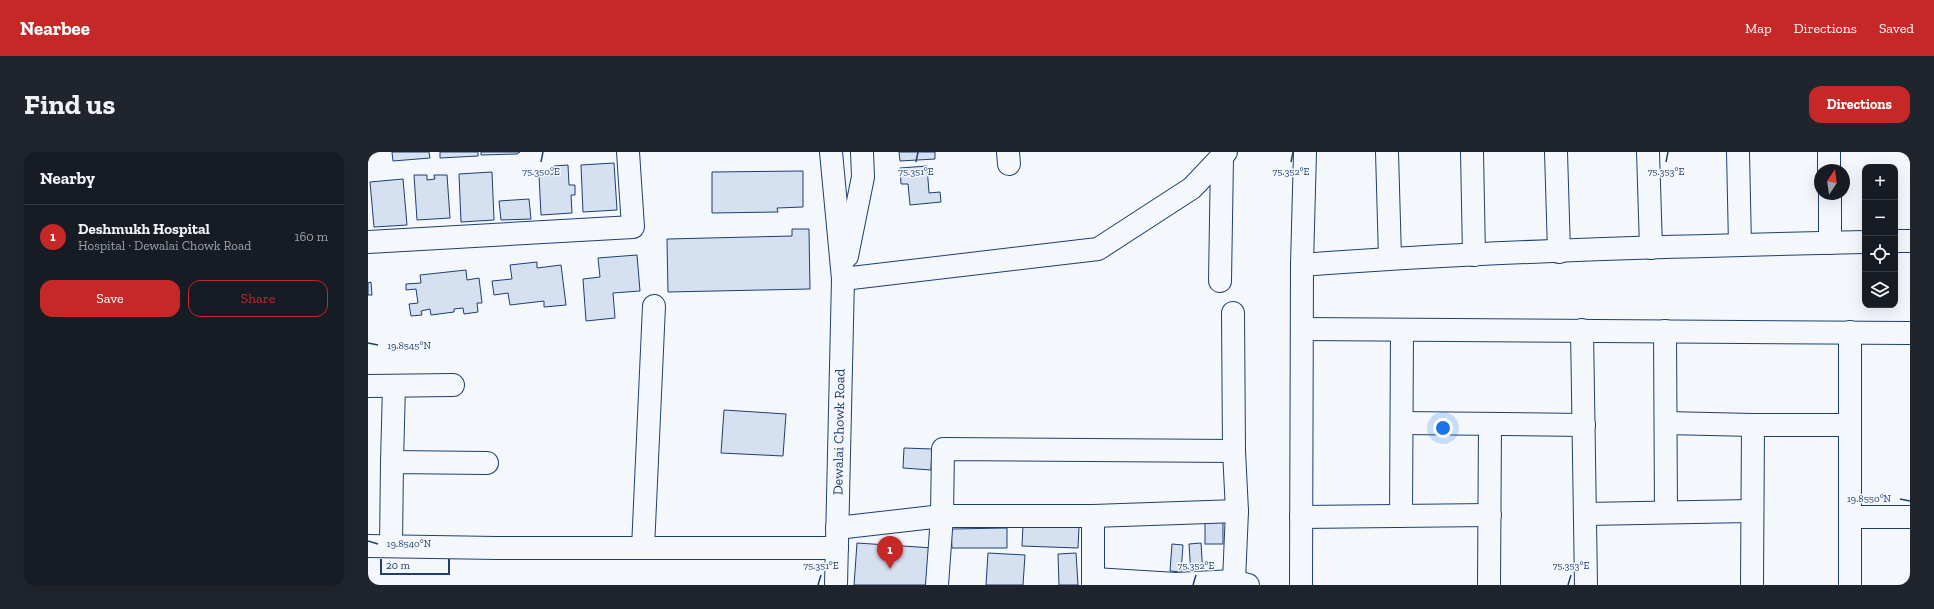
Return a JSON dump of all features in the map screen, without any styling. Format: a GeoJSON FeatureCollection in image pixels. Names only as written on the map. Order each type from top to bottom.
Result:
{"type":"FeatureCollection","features":[{"type":"Feature","properties":{"kind":"street"},"geometry":{"type":"LineString","coordinates":[[368,242],[633,227],[628,152]]}},
{"type":"Feature","properties":{"kind":"street","name":"Dewalai Chowk Road"},"geometry":{"type":"LineString","coordinates":[[831,152],[843,279],[836,585]]}},
{"type":"Feature","properties":{"kind":"street","name":"Dewalai Chowk Road"},"geometry":{"type":"LineString","coordinates":[[843,279],[863,178],[862,152]]}},
{"type":"Feature","properties":{"kind":"street"},"geometry":{"type":"LineString","coordinates":[[1301,585],[1302,265],[1305,152]]}},
{"type":"Feature","properties":{"kind":"street"},"geometry":{"type":"LineString","coordinates":[[1387,152],[1390,258]]}},
{"type":"Feature","properties":{"kind":"street"},"geometry":{"type":"LineString","coordinates":[[1472,152],[1474,255]]}},
{"type":"Feature","properties":{"kind":"street"},"geometry":{"type":"LineString","coordinates":[[1556,152],[1559,252]]}},
{"type":"Feature","properties":{"kind":"street"},"geometry":{"type":"LineString","coordinates":[[1648,152],[1651,248]]}},
{"type":"Feature","properties":{"kind":"street"},"geometry":{"type":"LineString","coordinates":[[1738,152],[1740,245]]}},
{"type":"Feature","properties":{"kind":"street"},"geometry":{"type":"LineString","coordinates":[[1829,152],[1830,164]]}},
{"type":"Feature","properties":{"kind":"street"},"geometry":{"type":"LineString","coordinates":[[843,279],[1098,249],[1192,188],[1224,154]]}},
{"type":"Feature","properties":{"kind":"street"},"geometry":{"type":"LineString","coordinates":[[1220,280],[1224,154]]}},
{"type":"Feature","properties":{"kind":"street"},"geometry":{"type":"LineString","coordinates":[[1830,200],[1830,243]]}},
{"type":"Feature","properties":{"kind":"street"},"geometry":{"type":"LineString","coordinates":[[1898,241],[1910,241]]}},
{"type":"Feature","properties":{"kind":"street"},"geometry":{"type":"LineString","coordinates":[[1302,265],[1390,258],[1862,242]]}},
{"type":"Feature","properties":{"kind":"street"},"geometry":{"type":"LineString","coordinates":[[643,548],[654,306]]}},
{"type":"Feature","properties":{"kind":"street"},"geometry":{"type":"LineString","coordinates":[[1093,516],[1094,582],[1176,584],[1241,583],[1234,451],[1233,313]]}},
{"type":"Feature","properties":{"kind":"street"},"geometry":{"type":"LineString","coordinates":[[1302,329],[1910,333]]}},
{"type":"Feature","properties":{"kind":"street"},"geometry":{"type":"LineString","coordinates":[[1401,516],[1402,330]]}},
{"type":"Feature","properties":{"kind":"street"},"geometry":{"type":"LineString","coordinates":[[1582,330],[1586,585]]}},
{"type":"Feature","properties":{"kind":"street"},"geometry":{"type":"LineString","coordinates":[[1665,331],[1666,512]]}},
{"type":"Feature","properties":{"kind":"street"},"geometry":{"type":"LineString","coordinates":[[1850,332],[1850,585]]}},
{"type":"Feature","properties":{"kind":"street"},"geometry":{"type":"LineString","coordinates":[[368,386],[453,385]]}},
{"type":"Feature","properties":{"kind":"street"},"geometry":{"type":"LineString","coordinates":[[391,546],[394,386]]}},
{"type":"Feature","properties":{"kind":"street"},"geometry":{"type":"LineString","coordinates":[[1402,423],[1584,425]]}},
{"type":"Feature","properties":{"kind":"street"},"geometry":{"type":"LineString","coordinates":[[1666,423],[1753,425],[1850,424]]}},
{"type":"Feature","properties":{"kind":"street"},"geometry":{"type":"LineString","coordinates":[[1489,585],[1490,424]]}},
{"type":"Feature","properties":{"kind":"street"},"geometry":{"type":"LineString","coordinates":[[1752,585],[1751,511],[1753,425]]}},
{"type":"Feature","properties":{"kind":"street"},"geometry":{"type":"LineString","coordinates":[[938,585],[942,516],[943,449],[1234,451]]}},
{"type":"Feature","properties":{"kind":"street"},"geometry":{"type":"LineString","coordinates":[[392,462],[487,463]]}},
{"type":"Feature","properties":{"kind":"street"},"geometry":{"type":"LineString","coordinates":[[368,546],[643,548],[837,538],[942,516],[1093,516],[1237,511]]}},
{"type":"Feature","properties":{"kind":"street"},"geometry":{"type":"LineString","coordinates":[[1585,514],[1751,511]]}},
{"type":"Feature","properties":{"kind":"street"},"geometry":{"type":"LineString","coordinates":[[1301,517],[1490,515]]}},
{"type":"Feature","properties":{"kind":"street"},"geometry":{"type":"LineString","coordinates":[[1850,517],[1910,517]]}},
{"type":"Feature","properties":{"kind":"building"},"geometry":{"type":"Polygon","coordinates":[[[392,152],[429,152],[430,158],[393,161],[392,152]]]}},
{"type":"Feature","properties":{"kind":"building"},"geometry":{"type":"Polygon","coordinates":[[[440,152],[478,152],[478,156],[440,158],[440,152]]]}},
{"type":"Feature","properties":{"kind":"building"},"geometry":{"type":"Polygon","coordinates":[[[481,152],[520,152],[517,154],[481,155],[481,152]]]}},
{"type":"Feature","properties":{"kind":"building"},"geometry":{"type":"Polygon","coordinates":[[[899,152],[935,152],[935,159],[900,161],[899,152]]]}},
{"type":"Feature","properties":{"kind":"building"},"geometry":{"type":"Polygon","coordinates":[[[614,163],[617,210],[583,212],[581,165],[614,163]]]}},
{"type":"Feature","properties":{"kind":"building"},"geometry":{"type":"Polygon","coordinates":[[[568,165],[569,185],[575,185],[575,195],[571,195],[572,213],[541,215],[539,175],[554,174],[554,166],[568,165]]]}},
{"type":"Feature","properties":{"kind":"building"},"geometry":{"type":"Polygon","coordinates":[[[927,166],[929,193],[940,192],[941,202],[910,205],[908,184],[901,184],[900,168],[927,166]]]}},
{"type":"Feature","properties":{"kind":"building"},"geometry":{"type":"Polygon","coordinates":[[[803,171],[803,207],[777,208],[778,212],[712,213],[712,172],[803,171]]]}},
{"type":"Feature","properties":{"kind":"building"},"geometry":{"type":"Polygon","coordinates":[[[492,172],[494,220],[461,222],[459,174],[492,172]]]}},
{"type":"Feature","properties":{"kind":"building"},"geometry":{"type":"Polygon","coordinates":[[[414,175],[427,175],[427,180],[435,179],[434,175],[447,175],[450,218],[417,220],[414,175]]]}},
{"type":"Feature","properties":{"kind":"building"},"geometry":{"type":"Polygon","coordinates":[[[403,179],[407,225],[374,227],[370,182],[403,179]]]}},
{"type":"Feature","properties":{"kind":"building"},"geometry":{"type":"Polygon","coordinates":[[[529,199],[531,219],[501,220],[499,201],[529,199]]]}},
{"type":"Feature","properties":{"kind":"building"},"geometry":{"type":"Polygon","coordinates":[[[792,229],[809,229],[810,289],[668,292],[667,239],[792,236],[792,229]]]}},
{"type":"Feature","properties":{"kind":"building"},"geometry":{"type":"Polygon","coordinates":[[[637,255],[640,291],[613,293],[615,318],[586,321],[583,279],[600,277],[598,258],[637,255]]]}},
{"type":"Feature","properties":{"kind":"building"},"geometry":{"type":"Polygon","coordinates":[[[537,262],[537,268],[561,265],[566,305],[544,307],[544,301],[510,305],[508,293],[494,295],[492,281],[512,279],[510,265],[537,262]]]}},
{"type":"Feature","properties":{"kind":"building"},"geometry":{"type":"Polygon","coordinates":[[[466,270],[467,280],[479,278],[482,303],[477,303],[478,312],[464,314],[463,308],[454,309],[454,312],[431,315],[430,309],[421,311],[422,315],[411,316],[409,304],[418,303],[416,289],[406,290],[406,284],[421,283],[420,275],[466,270]]]}},
{"type":"Feature","properties":{"kind":"building"},"geometry":{"type":"Polygon","coordinates":[[[371,282],[372,295],[368,295],[368,283],[371,282]]]}},
{"type":"Feature","properties":{"kind":"building"},"geometry":{"type":"Polygon","coordinates":[[[724,410],[786,414],[783,456],[721,453],[724,410]]]}},
{"type":"Feature","properties":{"kind":"building"},"geometry":{"type":"Polygon","coordinates":[[[904,448],[932,449],[931,470],[903,468],[904,448]]]}},
{"type":"Feature","properties":{"kind":"building"},"geometry":{"type":"Polygon","coordinates":[[[1205,520],[1223,520],[1223,544],[1205,544],[1205,520]]]}},
{"type":"Feature","properties":{"kind":"building"},"geometry":{"type":"Polygon","coordinates":[[[1023,524],[1079,527],[1078,548],[1022,546],[1023,524]]]}},
{"type":"Feature","properties":{"kind":"building"},"geometry":{"type":"Polygon","coordinates":[[[1007,528],[1007,548],[952,548],[951,529],[1007,528]]]}},
{"type":"Feature","properties":{"kind":"building"},"geometry":{"type":"Polygon","coordinates":[[[857,543],[933,548],[930,585],[854,585],[857,543]]]}},
{"type":"Feature","properties":{"kind":"building"},"geometry":{"type":"Polygon","coordinates":[[[1201,543],[1203,575],[1191,576],[1189,544],[1201,543]]]}},
{"type":"Feature","properties":{"kind":"building"},"geometry":{"type":"Polygon","coordinates":[[[1172,544],[1183,545],[1181,572],[1170,571],[1172,544]]]}},
{"type":"Feature","properties":{"kind":"building"},"geometry":{"type":"Polygon","coordinates":[[[988,553],[1025,555],[1023,585],[986,585],[988,553]]]}},
{"type":"Feature","properties":{"kind":"building"},"geometry":{"type":"Polygon","coordinates":[[[1076,553],[1078,585],[1059,585],[1058,554],[1076,553]]]}},
{"type":"Feature","properties":{"kind":"place","name":"Deshmukh Hospital"},"geometry":{"type":"Point","coordinates":[890,569]}}]}
